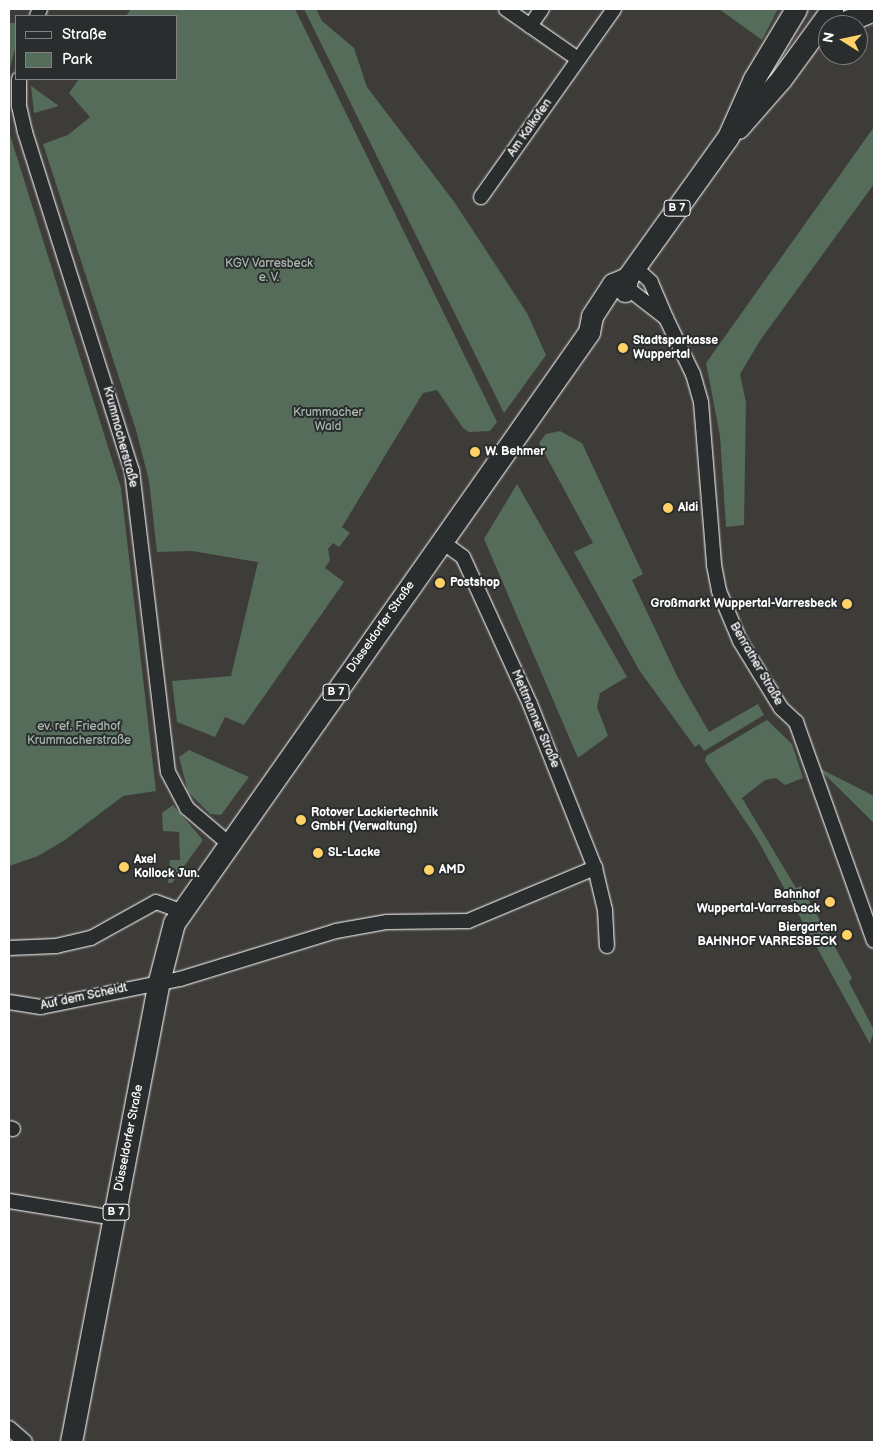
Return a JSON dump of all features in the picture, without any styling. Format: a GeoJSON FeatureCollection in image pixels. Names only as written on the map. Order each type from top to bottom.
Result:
{"type":"FeatureCollection","features":[{"type":"Feature","properties":{"kind":"main road","name":"Düsseldorfer Straße"},"geometry":{"type":"LineString","coordinates":[[728,137],[754,79],[796,9]]}},
{"type":"Feature","properties":{"kind":"main road"},"geometry":{"type":"LineString","coordinates":[[862,15],[874,10]]}},
{"type":"Feature","properties":{"kind":"main road","name":"Düsseldorfer Straße"},"geometry":{"type":"LineString","coordinates":[[71,1442],[166,946],[181,911],[589,332],[592,316],[614,284],[629,277],[728,137],[782,80],[818,37]]}},
{"type":"Feature","properties":{"kind":"street"},"geometry":{"type":"LineString","coordinates":[[506,9],[578,59]]}},
{"type":"Feature","properties":{"kind":"street"},"geometry":{"type":"LineString","coordinates":[[530,26],[542,9]]}},
{"type":"Feature","properties":{"kind":"street","name":"Am Kalkofen"},"geometry":{"type":"LineString","coordinates":[[481,197],[614,9]]}},
{"type":"Feature","properties":{"kind":"street","name":"Krummacherstraße"},"geometry":{"type":"LineString","coordinates":[[19,80],[19,106],[24,132],[132,471],[168,772],[187,808],[228,842]]}},
{"type":"Feature","properties":{"kind":"street","name":"Benrather Straße"},"geometry":{"type":"LineString","coordinates":[[629,277],[666,318]]}},
{"type":"Feature","properties":{"kind":"street","name":"Benrather Straße"},"geometry":{"type":"LineString","coordinates":[[629,277],[651,282],[693,374],[701,402],[714,565],[719,591],[740,641],[782,708],[796,722],[874,941]]}},
{"type":"Feature","properties":{"kind":"street","name":"Mettmanner Straße"},"geometry":{"type":"LineString","coordinates":[[441,541],[464,556],[530,704],[595,868],[605,910],[607,946]]}},
{"type":"Feature","properties":{"kind":"street"},"geometry":{"type":"LineString","coordinates":[[159,981],[180,979],[336,931],[387,922],[468,921],[595,868]]}},
{"type":"Feature","properties":{"kind":"street"},"geometry":{"type":"LineString","coordinates":[[9,948],[56,946],[90,938],[156,902],[181,911]]}},
{"type":"Feature","properties":{"kind":"street","name":"Auf dem Scheidt"},"geometry":{"type":"LineString","coordinates":[[9,1002],[40,1008],[159,981]]}},
{"type":"Feature","properties":{"kind":"street"},"geometry":{"type":"LineString","coordinates":[[9,1201],[114,1218]]}},
{"type":"Feature","properties":{"kind":"street"},"geometry":{"type":"LineString","coordinates":[[9,1428],[25,1442]]}},
{"type":"Feature","properties":{"kind":"green space"},"geometry":{"type":"Polygon","coordinates":[[[131,9],[295,9],[497,422],[490,431],[469,432],[463,428],[437,390],[423,393],[342,527],[350,533],[339,547],[333,543],[328,549],[330,560],[325,568],[344,582],[244,725],[225,717],[215,737],[177,722],[172,681],[231,676],[258,562],[192,551],[157,552],[149,481],[136,430],[43,144],[68,135],[90,117],[69,93],[78,80],[178,80],[178,15],[127,15],[131,9]]]}},
{"type":"Feature","properties":{"kind":"green space"},"geometry":{"type":"Polygon","coordinates":[[[304,9],[316,9],[322,21],[354,48],[367,87],[455,203],[527,313],[546,355],[504,413],[304,9]]]}},
{"type":"Feature","properties":{"kind":"green space"},"geometry":{"type":"Polygon","coordinates":[[[719,9],[778,9],[762,40],[719,9]]]}},
{"type":"Feature","properties":{"kind":"green space"},"geometry":{"type":"Polygon","coordinates":[[[9,23],[15,23],[15,48],[9,72],[9,23]]]}},
{"type":"Feature","properties":{"kind":"green space"},"geometry":{"type":"Polygon","coordinates":[[[31,86],[59,106],[34,113],[31,86]]]}},
{"type":"Feature","properties":{"kind":"green space"},"geometry":{"type":"Polygon","coordinates":[[[874,127],[874,184],[761,339],[740,374],[746,403],[744,525],[726,527],[720,436],[706,363],[874,127]]]}},
{"type":"Feature","properties":{"kind":"green space","name":"ev. ref. Friedhof Krummacherstraße"},"geometry":{"type":"Polygon","coordinates":[[[9,132],[121,488],[156,791],[123,796],[65,840],[38,856],[9,866],[9,132]]]}},
{"type":"Feature","properties":{"kind":"green space"},"geometry":{"type":"Polygon","coordinates":[[[560,431],[582,443],[643,574],[632,580],[678,678],[709,732],[758,704],[764,715],[704,751],[699,744],[695,747],[639,670],[574,552],[593,543],[539,443],[546,434],[560,431]]]}},
{"type":"Feature","properties":{"kind":"green space"},"geometry":{"type":"Polygon","coordinates":[[[517,484],[627,677],[600,693],[597,707],[608,736],[578,758],[484,539],[517,484]]]}},
{"type":"Feature","properties":{"kind":"green space"},"geometry":{"type":"Polygon","coordinates":[[[767,720],[792,744],[803,778],[785,785],[776,778],[765,780],[742,798],[796,888],[801,886],[852,978],[849,982],[874,1030],[870,1044],[756,837],[705,761],[706,756],[767,720]]]}},
{"type":"Feature","properties":{"kind":"green space"},"geometry":{"type":"Polygon","coordinates":[[[189,750],[249,777],[221,815],[210,814],[188,792],[179,757],[189,750]]]}},
{"type":"Feature","properties":{"kind":"green space"},"geometry":{"type":"Polygon","coordinates":[[[817,767],[874,796],[874,823],[817,767]]]}},
{"type":"Feature","properties":{"kind":"green space"},"geometry":{"type":"Polygon","coordinates":[[[173,805],[203,840],[172,883],[168,883],[170,860],[180,860],[179,832],[163,831],[162,813],[173,805]]]}},
{"type":"Feature","properties":{"kind":"place","name":"Stadtsparkasse Wuppertal"},"geometry":{"type":"Point","coordinates":[623,348]}},
{"type":"Feature","properties":{"kind":"place","name":"W. Behmer"},"geometry":{"type":"Point","coordinates":[475,452]}},
{"type":"Feature","properties":{"kind":"place","name":"Aldi"},"geometry":{"type":"Point","coordinates":[668,508]}},
{"type":"Feature","properties":{"kind":"place","name":"Postshop"},"geometry":{"type":"Point","coordinates":[440,583]}},
{"type":"Feature","properties":{"kind":"place","name":"Großmarkt Wuppertal-Varresbeck"},"geometry":{"type":"Point","coordinates":[847,604]}},
{"type":"Feature","properties":{"kind":"place","name":"Rotover Lackiertechnik GmbH (Verwaltung)"},"geometry":{"type":"Point","coordinates":[301,820]}},
{"type":"Feature","properties":{"kind":"place","name":"SL-Lacke"},"geometry":{"type":"Point","coordinates":[318,853]}},
{"type":"Feature","properties":{"kind":"place","name":"Axel Kollock Jun."},"geometry":{"type":"Point","coordinates":[124,867]}},
{"type":"Feature","properties":{"kind":"place","name":"AMD"},"geometry":{"type":"Point","coordinates":[429,870]}},
{"type":"Feature","properties":{"kind":"place","name":"Bahnhof Wuppertal-Varresbeck"},"geometry":{"type":"Point","coordinates":[830,902]}},
{"type":"Feature","properties":{"kind":"place","name":"Biergarten BAHNHOF VARRESBECK"},"geometry":{"type":"Point","coordinates":[847,935]}},
{"type":"Feature","properties":{"kind":"park label","name":"KGV Varresbeck e. V."},"geometry":{"type":"Point","coordinates":[269,271]}},
{"type":"Feature","properties":{"kind":"park label","name":"Krummacher Wald"},"geometry":{"type":"Point","coordinates":[328,420]}}]}
